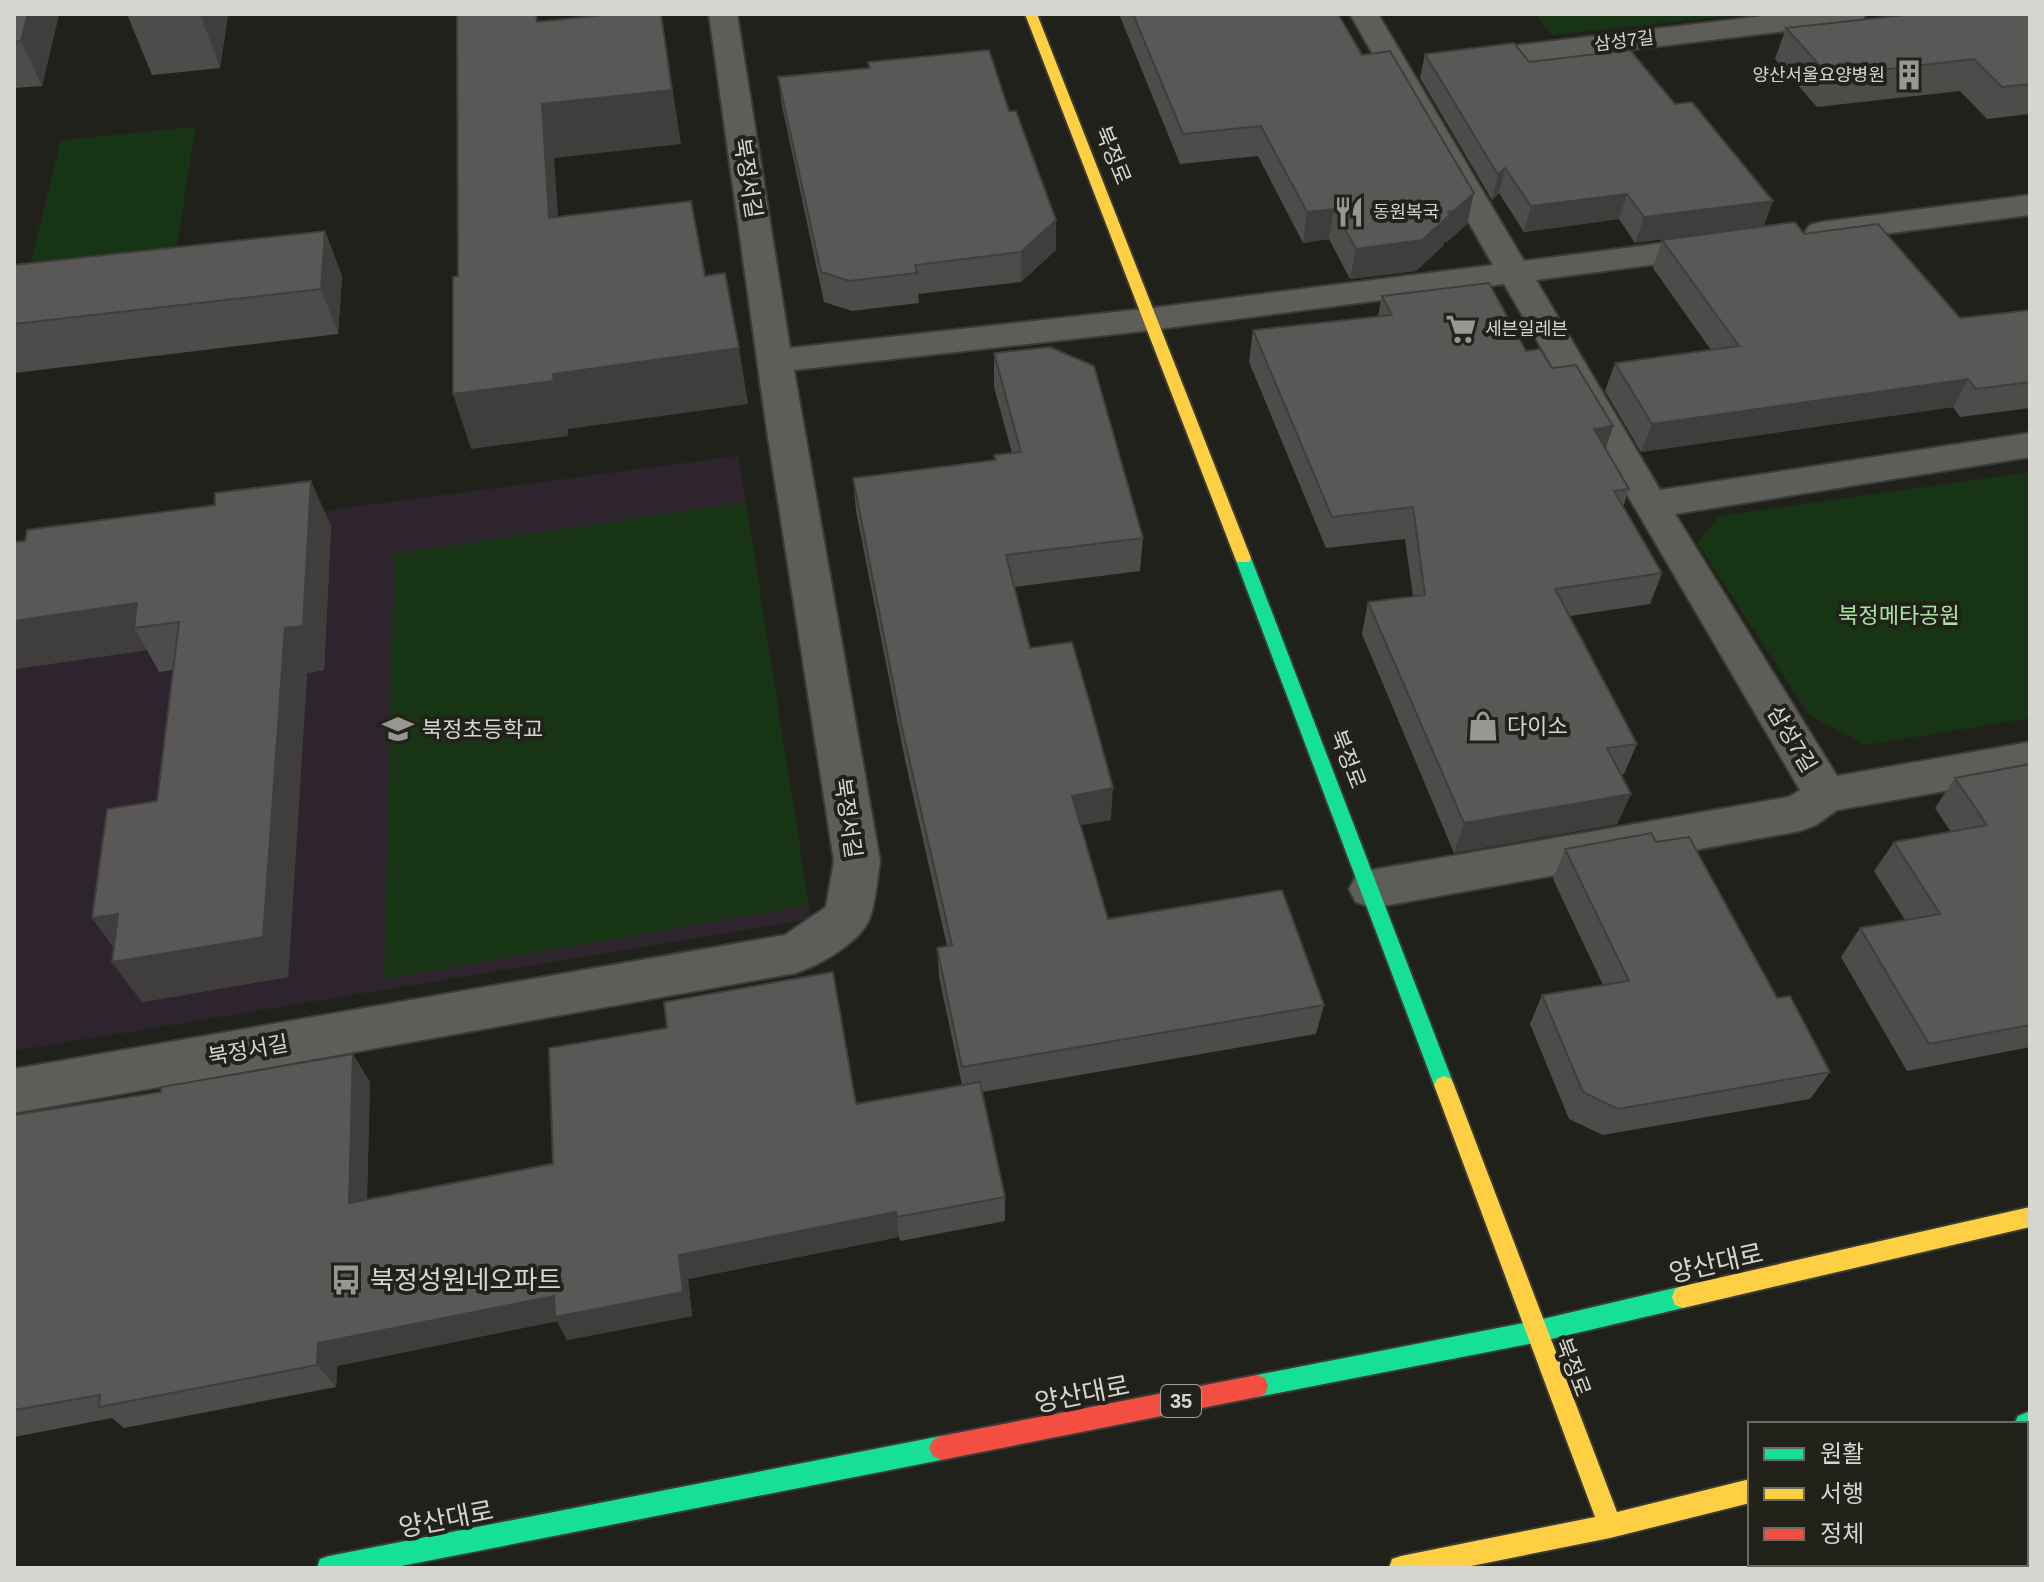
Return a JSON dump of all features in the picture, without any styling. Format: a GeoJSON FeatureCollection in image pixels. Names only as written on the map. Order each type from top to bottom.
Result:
{"type":"FeatureCollection","features":[{"type":"Feature","properties":{"kind":"street","name":"북정서길"},"geometry":{"type":"LineString","coordinates":[[14,1091],[796,953],[847,917],[857,861],[775,361],[723,14]]}},
{"type":"Feature","properties":{"kind":"street","name":"북정로"},"geometry":{"type":"LineString","coordinates":[[1031,14],[1372,889],[1534,1332],[1610,1526]]}},
{"type":"Feature","properties":{"kind":"street","name":"삼성7길"},"geometry":{"type":"LineString","coordinates":[[1364,14],[1650,505],[1826,795],[2030,759]]}},
{"type":"Feature","properties":{"kind":"street","name":"삼성7길"},"geometry":{"type":"LineString","coordinates":[[1396,69],[1852,14]]}},
{"type":"Feature","properties":{"kind":"street"},"geometry":{"type":"LineString","coordinates":[[1796,236],[2030,205]]}},
{"type":"Feature","properties":{"kind":"street"},"geometry":{"type":"LineString","coordinates":[[775,361],[1152,319],[1749,242]]}},
{"type":"Feature","properties":{"kind":"street"},"geometry":{"type":"LineString","coordinates":[[1650,505],[2030,445]]}},
{"type":"Feature","properties":{"kind":"street"},"geometry":{"type":"LineString","coordinates":[[1372,889],[1800,813],[1826,795]]}},
{"type":"Feature","properties":{"kind":"street","name":"양산대로"},"geometry":{"type":"LineString","coordinates":[[329,1568],[1534,1332],[2030,1217]]}},
{"type":"Feature","properties":{"kind":"street"},"geometry":{"type":"LineString","coordinates":[[1401,1568],[1610,1526],[1748,1492]]}},
{"type":"Feature","properties":{"kind":"shaded area","name":"북정초등학교"},"geometry":{"type":"Polygon","coordinates":[[[738,456],[811,919],[14,1051],[14,552],[738,456]]]}},
{"type":"Feature","properties":{"kind":"green space"},"geometry":{"type":"Polygon","coordinates":[[[1536,14],[1747,14],[1552,35],[1536,14]]]}},
{"type":"Feature","properties":{"kind":"green space"},"geometry":{"type":"Polygon","coordinates":[[[196,127],[174,262],[27,278],[61,140],[196,127]]]}},
{"type":"Feature","properties":{"kind":"green space","name":"북정메타공원"},"geometry":{"type":"Polygon","coordinates":[[[2030,472],[2030,718],[1866,745],[1810,716],[1697,543],[1719,516],[2030,472]]]}},
{"type":"Feature","properties":{"kind":"green space"},"geometry":{"type":"Polygon","coordinates":[[[746,502],[809,905],[384,979],[394,554],[746,502]]]}},
{"type":"Feature","properties":{"kind":"green space"},"geometry":{"type":"Polygon","coordinates":[[[2030,1525],[2030,1568],[1850,1568],[2028,1566],[2030,1525]]]}},
{"type":"Feature","properties":{"kind":"building"},"geometry":{"type":"Polygon","coordinates":[[[14,14],[28,14],[21,41],[14,42],[14,14]]]}},
{"type":"Feature","properties":{"kind":"building"},"geometry":{"type":"Polygon","coordinates":[[[457,14],[536,14],[537,22],[612,14],[661,14],[672,90],[542,104],[549,218],[691,201],[705,276],[725,273],[739,348],[553,374],[554,381],[453,394],[453,277],[458,276],[457,14]]]}},
{"type":"Feature","properties":{"kind":"building"},"geometry":{"type":"Polygon","coordinates":[[[1133,14],[1338,14],[1362,55],[1390,51],[1474,193],[1454,211],[1448,212],[1450,215],[1422,240],[1356,249],[1334,209],[1307,212],[1261,126],[1183,134],[1133,14]]]}},
{"type":"Feature","properties":{"kind":"building"},"geometry":{"type":"Polygon","coordinates":[[[1914,14],[2030,14],[2030,84],[2002,87],[1974,59],[1829,76],[1786,28],[1914,14]]]}},
{"type":"Feature","properties":{"kind":"building"},"geometry":{"type":"Polygon","coordinates":[[[1514,43],[1529,62],[1630,50],[1675,104],[1692,102],[1773,201],[1644,217],[1627,194],[1531,206],[1505,168],[1498,175],[1425,54],[1514,43]]]}},
{"type":"Feature","properties":{"kind":"building"},"geometry":{"type":"Polygon","coordinates":[[[989,50],[1009,111],[1016,111],[1056,220],[1021,252],[915,265],[917,273],[849,281],[821,272],[778,77],[870,68],[868,62],[989,50]]]}},
{"type":"Feature","properties":{"kind":"building"},"geometry":{"type":"Polygon","coordinates":[[[1795,222],[1804,234],[1878,224],[1960,318],[2030,310],[2030,382],[1976,389],[1968,379],[1652,424],[1615,363],[1739,346],[1662,240],[1795,222]]]}},
{"type":"Feature","properties":{"kind":"building"},"geometry":{"type":"Polygon","coordinates":[[[325,231],[321,289],[14,324],[14,265],[325,231]]]}},
{"type":"Feature","properties":{"kind":"building"},"geometry":{"type":"Polygon","coordinates":[[[1489,283],[1526,351],[1540,349],[1552,368],[1576,365],[1613,426],[1594,429],[1629,489],[1614,491],[1662,573],[1555,589],[1637,744],[1607,748],[1631,794],[1464,823],[1368,602],[1425,595],[1413,507],[1332,517],[1253,330],[1392,315],[1382,296],[1489,283]]]}},
{"type":"Feature","properties":{"kind":"building"},"geometry":{"type":"Polygon","coordinates":[[[1050,347],[1094,366],[1143,538],[1006,555],[1030,648],[1072,642],[1089,700],[1113,788],[1072,796],[1108,919],[1282,890],[1324,1005],[962,1067],[937,948],[952,945],[902,728],[853,478],[996,460],[994,455],[1021,452],[994,353],[1050,347]]]}},
{"type":"Feature","properties":{"kind":"building"},"geometry":{"type":"Polygon","coordinates":[[[311,481],[303,626],[285,628],[263,937],[112,962],[118,914],[92,918],[107,809],[157,801],[179,622],[134,628],[137,603],[14,621],[14,542],[25,541],[27,530],[215,505],[215,493],[311,481]]]}},
{"type":"Feature","properties":{"kind":"building"},"geometry":{"type":"Polygon","coordinates":[[[2030,764],[2030,1025],[1929,1044],[1860,928],[1940,914],[1894,842],[1987,825],[1955,778],[2030,764]]]}},
{"type":"Feature","properties":{"kind":"building"},"geometry":{"type":"Polygon","coordinates":[[[1651,833],[1656,842],[1689,837],[1777,998],[1790,996],[1830,1072],[1618,1109],[1583,1092],[1542,995],[1629,981],[1565,849],[1651,833]]]}},
{"type":"Feature","properties":{"kind":"building"},"geometry":{"type":"Polygon","coordinates":[[[833,972],[856,1104],[980,1082],[1005,1197],[897,1217],[896,1212],[679,1255],[683,1292],[555,1317],[554,1296],[318,1343],[317,1365],[99,1407],[100,1395],[14,1410],[14,1115],[161,1092],[161,1087],[353,1054],[349,1203],[553,1164],[549,1048],[667,1028],[664,1002],[833,972]]]}},
{"type":"Feature","properties":{"kind":"traffic: fast"},"geometry":{"type":"LineString","coordinates":[[1243,558],[1444,1085]]}},
{"type":"Feature","properties":{"kind":"traffic: fast"},"geometry":{"type":"LineString","coordinates":[[1257,1386],[1534,1332],[1683,1297]]}},
{"type":"Feature","properties":{"kind":"traffic: fast"},"geometry":{"type":"LineString","coordinates":[[329,1568],[941,1448]]}},
{"type":"Feature","properties":{"kind":"traffic: slow"},"geometry":{"type":"LineString","coordinates":[[1031,14],[1243,558]]}},
{"type":"Feature","properties":{"kind":"traffic: slow"},"geometry":{"type":"LineString","coordinates":[[1444,1085],[1610,1526]]}},
{"type":"Feature","properties":{"kind":"traffic: slow"},"geometry":{"type":"LineString","coordinates":[[1683,1297],[2030,1217]]}},
{"type":"Feature","properties":{"kind":"traffic: slow"},"geometry":{"type":"LineString","coordinates":[[1401,1568],[1610,1526],[1748,1492]]}},
{"type":"Feature","properties":{"kind":"traffic: jam"},"geometry":{"type":"LineString","coordinates":[[941,1448],[1257,1386]]}},
{"type":"Feature","properties":{"kind":"place","name":"양산서울요양병원"},"geometry":{"type":"Point","coordinates":[1909,75]}},
{"type":"Feature","properties":{"kind":"place","name":"동원복국"},"geometry":{"type":"Point","coordinates":[1349,212]}},
{"type":"Feature","properties":{"kind":"place","name":"세븐일레븐"},"geometry":{"type":"Point","coordinates":[1461,329]}},
{"type":"Feature","properties":{"kind":"place","name":"다이소"},"geometry":{"type":"Point","coordinates":[1483,726]}},
{"type":"Feature","properties":{"kind":"place","name":"북정초등학교"},"geometry":{"type":"Point","coordinates":[398,729]}},
{"type":"Feature","properties":{"kind":"place","name":"북정성원네오파트"},"geometry":{"type":"Point","coordinates":[346,1280]}}]}
